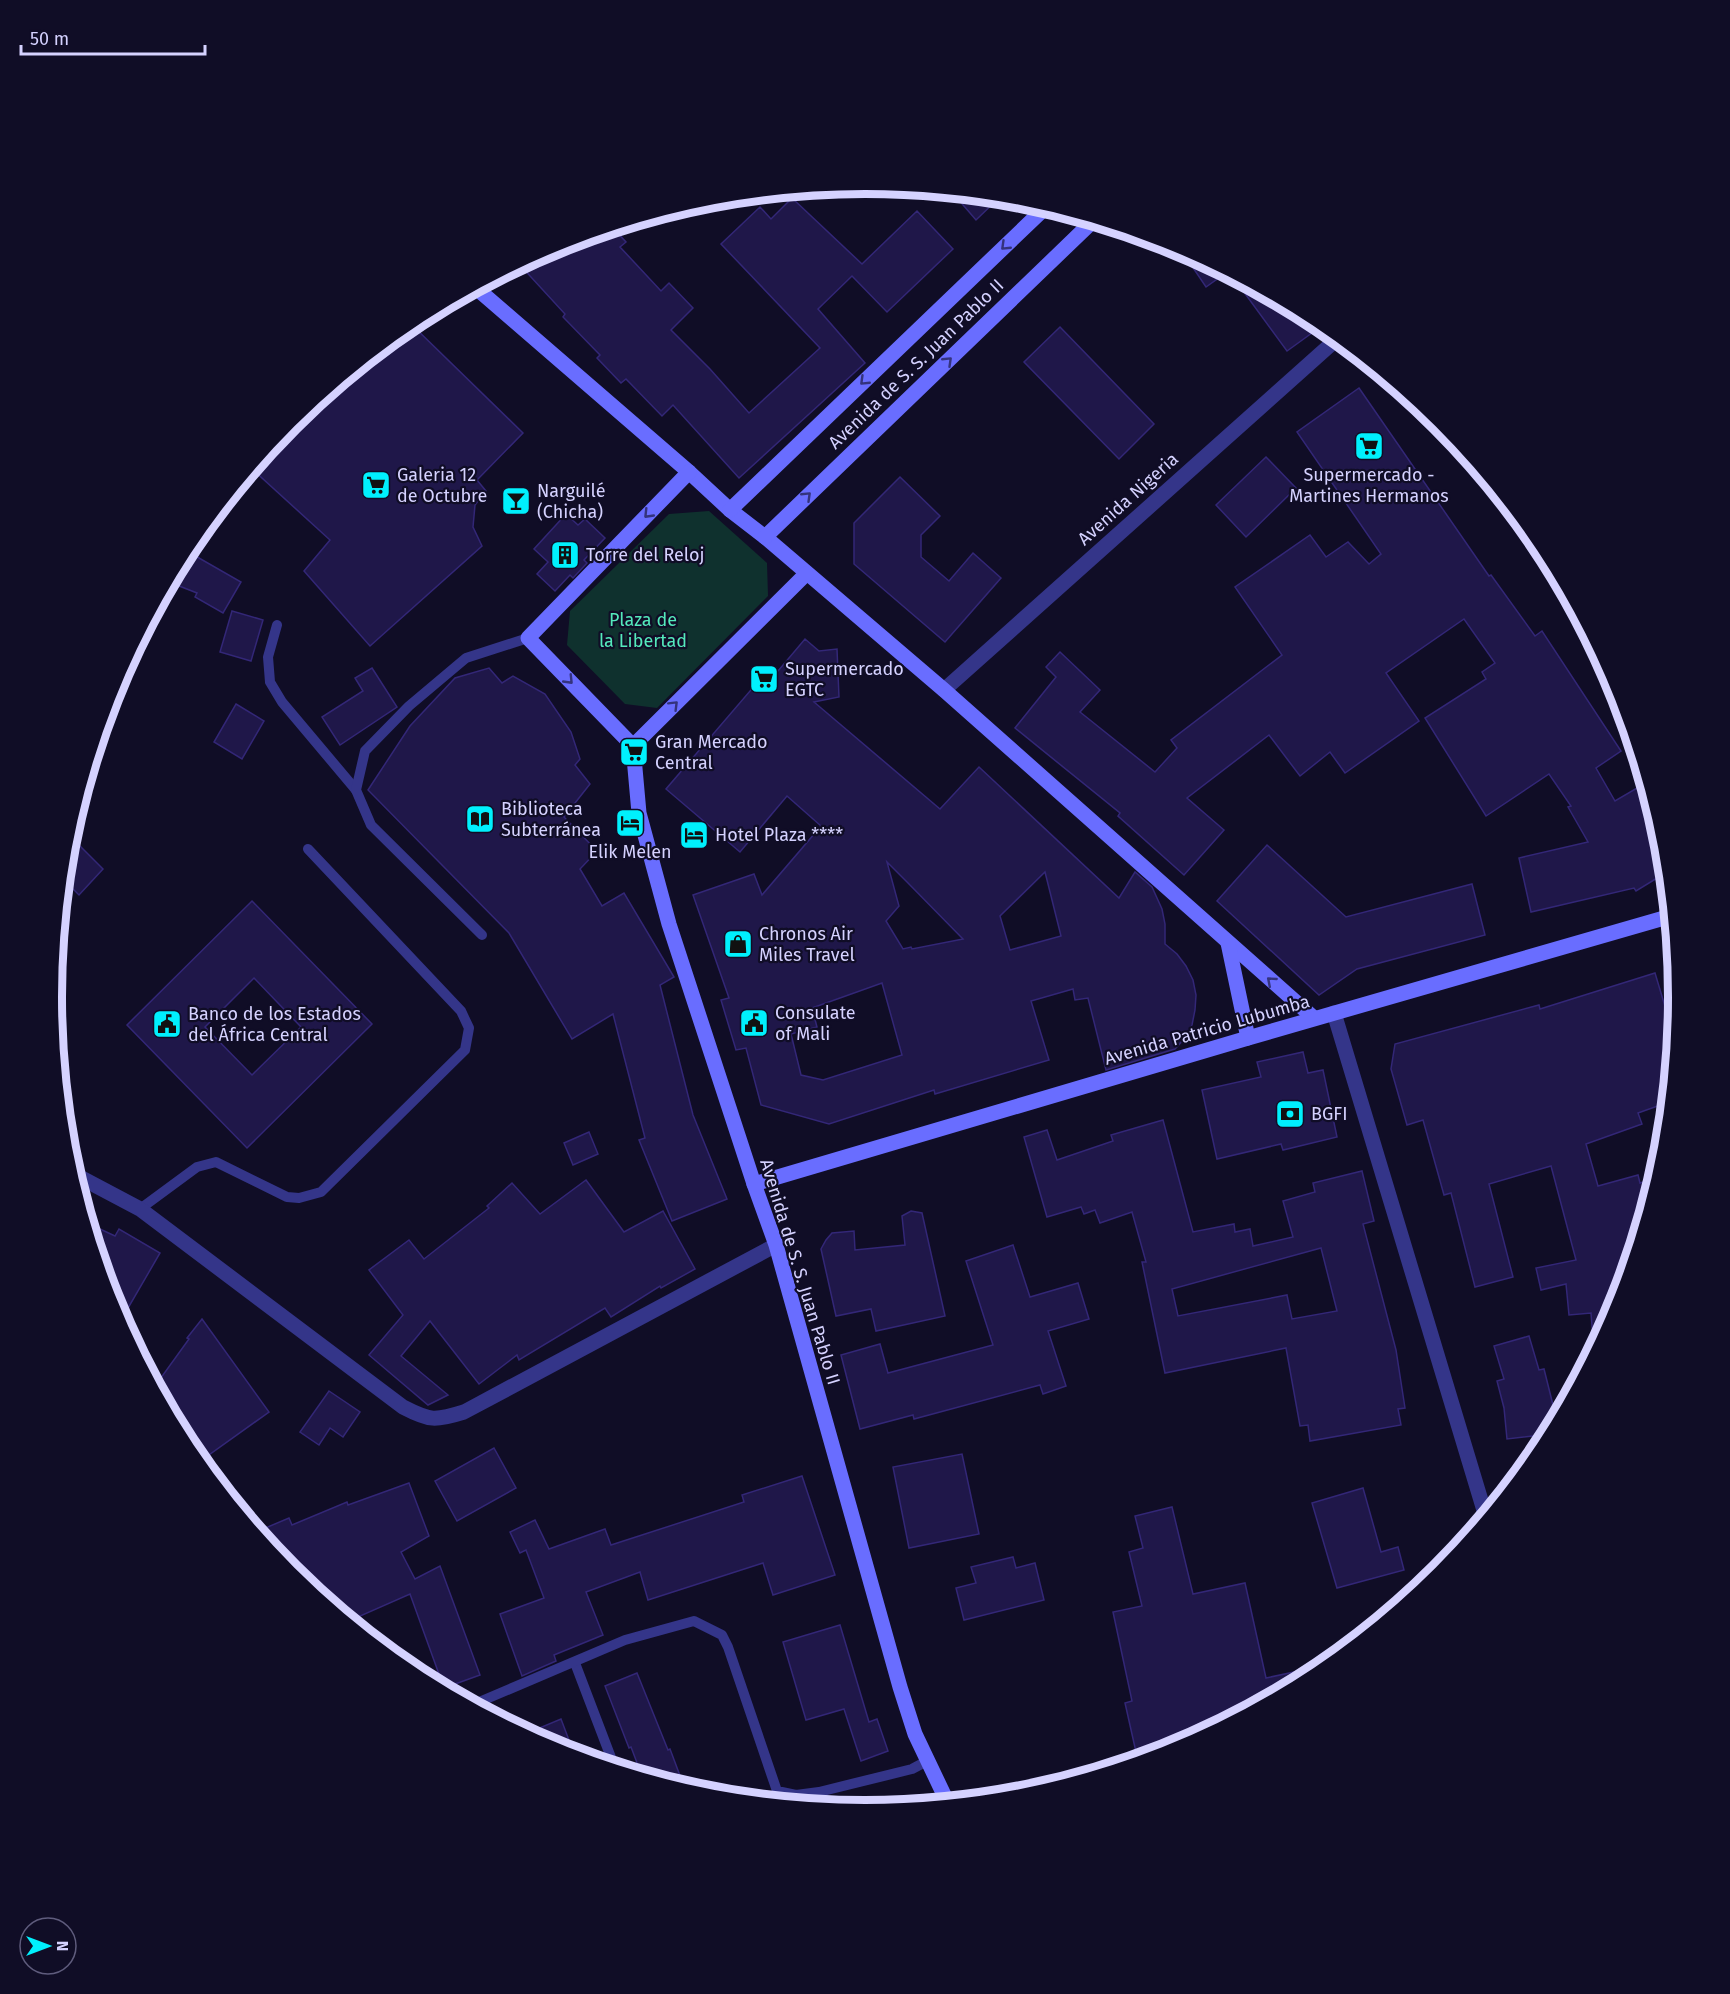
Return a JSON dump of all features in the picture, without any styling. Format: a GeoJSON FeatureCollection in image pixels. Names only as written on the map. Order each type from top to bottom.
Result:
{"type":"FeatureCollection","features":[{"type":"Feature","properties":{"kind":"street","name":"Avenida de S. S. Juan Pablo II"},"geometry":{"type":"LineString","coordinates":[[730,510],[1040,213]]}},
{"type":"Feature","properties":{"kind":"street","name":"Avenida de S. S. Juan Pablo II"},"geometry":{"type":"LineString","coordinates":[[765,537],[1088,226]]}},
{"type":"Feature","properties":{"kind":"street"},"geometry":{"type":"LineString","coordinates":[[480,292],[730,510],[765,537],[944,690],[1314,1018]]}},
{"type":"Feature","properties":{"kind":"street","name":"Avenida Nigeria"},"geometry":{"type":"LineString","coordinates":[[944,690],[1332,344]]}},
{"type":"Feature","properties":{"kind":"street"},"geometry":{"type":"LineString","coordinates":[[689,472],[528,638],[633,746],[806,574]]}},
{"type":"Feature","properties":{"kind":"street","name":"Avenida de S. S. Juan Pablo II"},"geometry":{"type":"LineString","coordinates":[[633,746],[639,813],[669,924],[776,1245],[880,1618],[915,1734],[945,1796]]}},
{"type":"Feature","properties":{"kind":"street","name":"Avenida Patricio Lubumba"},"geometry":{"type":"LineString","coordinates":[[754,1184],[1314,1018],[1664,918]]}},
{"type":"Feature","properties":{"kind":"street"},"geometry":{"type":"LineString","coordinates":[[1228,943],[1248,1038]]}},
{"type":"Feature","properties":{"kind":"street"},"geometry":{"type":"LineString","coordinates":[[1334,1013],[1484,1509]]}},
{"type":"Feature","properties":{"kind":"street"},"geometry":{"type":"LineString","coordinates":[[83,1179],[140,1209],[403,1407],[422,1417],[439,1419],[464,1412],[776,1245]]}},
{"type":"Feature","properties":{"kind":"lane"},"geometry":{"type":"LineString","coordinates":[[277,625],[268,657],[270,682],[282,702],[356,790],[371,825],[482,935]]}},
{"type":"Feature","properties":{"kind":"lane"},"geometry":{"type":"LineString","coordinates":[[356,790],[365,751],[409,706],[466,658],[528,638]]}},
{"type":"Feature","properties":{"kind":"lane"},"geometry":{"type":"LineString","coordinates":[[140,1209],[197,1167],[216,1162],[287,1197],[299,1198],[321,1192],[465,1050],[469,1028],[461,1011],[308,849]]}},
{"type":"Feature","properties":{"kind":"lane"},"geometry":{"type":"LineString","coordinates":[[481,1702],[625,1640],[694,1621],[722,1635],[728,1647],[777,1791],[796,1795],[819,1792],[912,1769],[927,1761]]}},
{"type":"Feature","properties":{"kind":"lane"},"geometry":{"type":"LineString","coordinates":[[575,1663],[612,1759]]}},
{"type":"Feature","properties":{"kind":"lane"},"geometry":{"type":"LineString","coordinates":[[484,1701],[485,1705]]}},
{"type":"Feature","properties":{"kind":"green space","name":"Plaza de la Libertad"},"geometry":{"type":"Polygon","coordinates":[[[709,511],[767,563],[768,596],[657,708],[625,704],[567,645],[570,611],[669,514],[709,511]]]}},
{"type":"Feature","properties":{"kind":"building"},"geometry":{"type":"Polygon","coordinates":[[[792,198],[862,264],[917,211],[953,249],[887,312],[852,276],[818,309],[865,363],[739,478],[673,405],[662,416],[626,379],[621,383],[597,358],[600,355],[563,317],[565,314],[524,270],[617,233],[626,242],[620,247],[661,291],[669,283],[693,308],[671,330],[749,413],[820,348],[721,244],[760,207],[771,219],[792,198]]]}},
{"type":"Feature","properties":{"kind":"building"},"geometry":{"type":"Polygon","coordinates":[[[958,199],[993,204],[976,220],[958,199]]]}},
{"type":"Feature","properties":{"kind":"building"},"geometry":{"type":"Polygon","coordinates":[[[1190,263],[1221,276],[1206,287],[1190,263]]]}},
{"type":"Feature","properties":{"kind":"building"},"geometry":{"type":"Polygon","coordinates":[[[1240,287],[1314,331],[1287,351],[1240,287]]]}},
{"type":"Feature","properties":{"kind":"building"},"geometry":{"type":"Polygon","coordinates":[[[1060,327],[1154,424],[1119,459],[1024,362],[1060,327]]]}},
{"type":"Feature","properties":{"kind":"building","name":"Galeria 12 de Octubre"},"geometry":{"type":"Polygon","coordinates":[[[417,330],[523,433],[477,480],[486,491],[475,505],[473,527],[482,546],[370,646],[304,571],[330,540],[256,473],[335,393],[417,330]]]}},
{"type":"Feature","properties":{"kind":"building"},"geometry":{"type":"Polygon","coordinates":[[[1359,388],[1489,576],[1491,575],[1535,636],[1542,631],[1621,751],[1596,768],[1615,801],[1637,788],[1643,799],[1659,877],[1636,891],[1634,888],[1531,912],[1519,858],[1588,842],[1568,807],[1571,806],[1549,774],[1486,816],[1425,718],[1486,679],[1482,672],[1495,663],[1464,619],[1386,673],[1419,721],[1345,773],[1330,752],[1300,776],[1269,735],[1187,798],[1224,830],[1184,875],[1118,816],[1120,813],[1015,728],[1056,677],[1046,667],[1060,652],[1100,690],[1080,712],[1155,772],[1177,748],[1171,740],[1282,655],[1235,587],[1310,535],[1326,557],[1348,542],[1369,564],[1381,554],[1297,432],[1359,388]]]}},
{"type":"Feature","properties":{"kind":"building"},"geometry":{"type":"Polygon","coordinates":[[[1266,457],[1296,488],[1246,537],[1216,505],[1266,457]]]}},
{"type":"Feature","properties":{"kind":"building"},"geometry":{"type":"Polygon","coordinates":[[[900,477],[940,516],[921,535],[921,557],[949,581],[973,553],[1001,578],[945,642],[854,564],[854,523],[900,477]]]}},
{"type":"Feature","properties":{"kind":"building","name":"Torre del Reloj"},"geometry":{"type":"Polygon","coordinates":[[[566,514],[578,525],[585,519],[605,538],[584,560],[587,563],[573,578],[570,575],[555,591],[537,574],[548,562],[534,549],[566,514]]]}},
{"type":"Feature","properties":{"kind":"building"},"geometry":{"type":"Polygon","coordinates":[[[194,555],[241,582],[223,613],[195,597],[197,593],[176,585],[194,555]]]}},
{"type":"Feature","properties":{"kind":"building"},"geometry":{"type":"Polygon","coordinates":[[[232,611],[263,620],[251,661],[220,652],[232,611]]]}},
{"type":"Feature","properties":{"kind":"building"},"geometry":{"type":"Polygon","coordinates":[[[805,639],[819,651],[837,649],[839,697],[814,702],[940,809],[979,767],[1119,898],[1135,872],[1152,887],[1162,909],[1165,944],[1177,954],[1193,980],[1196,995],[1195,1010],[1192,1025],[1185,1038],[1175,1049],[1106,1070],[1088,998],[1075,1000],[1073,989],[1031,1001],[1049,1060],[935,1094],[934,1090],[829,1124],[761,1105],[746,1048],[736,1050],[721,1000],[729,998],[693,895],[754,874],[762,895],[821,826],[787,796],[740,852],[666,789],[756,684],[762,690],[805,639]],[[887,862],[899,906],[886,921],[903,949],[963,939],[907,882],[887,862]],[[1045,872],[1000,916],[1010,950],[1061,936],[1045,872]],[[882,983],[812,1008],[817,1027],[791,1034],[801,1075],[823,1080],[902,1055],[882,983]]]}},
{"type":"Feature","properties":{"kind":"building"},"geometry":{"type":"Polygon","coordinates":[[[372,668],[397,707],[340,745],[322,717],[363,691],[355,678],[372,668]]]}},
{"type":"Feature","properties":{"kind":"building"},"geometry":{"type":"Polygon","coordinates":[[[489,668],[502,683],[513,676],[545,694],[571,732],[580,759],[575,765],[590,784],[564,817],[597,851],[580,869],[602,906],[624,893],[674,977],[660,985],[693,1115],[727,1199],[672,1221],[639,1140],[645,1138],[613,1014],[572,1039],[509,933],[368,790],[410,726],[455,678],[489,668]]]}},
{"type":"Feature","properties":{"kind":"building"},"geometry":{"type":"Polygon","coordinates":[[[236,704],[264,721],[242,759],[214,742],[236,704]]]}},
{"type":"Feature","properties":{"kind":"building"},"geometry":{"type":"Polygon","coordinates":[[[77,843],[103,869],[79,895],[69,885],[77,843]]]}},
{"type":"Feature","properties":{"kind":"building"},"geometry":{"type":"Polygon","coordinates":[[[1267,845],[1346,917],[1472,884],[1485,935],[1357,969],[1319,995],[1217,901],[1267,845]]]}},
{"type":"Feature","properties":{"kind":"building","name":"Banco de los Estados del África Central"},"geometry":{"type":"Polygon","coordinates":[[[252,901],[372,1024],[247,1148],[127,1025],[252,901]],[[254,978],[205,1027],[252,1075],[301,1027],[254,978]]]}},
{"type":"Feature","properties":{"kind":"building"},"geometry":{"type":"Polygon","coordinates":[[[1655,973],[1668,1013],[1662,1105],[1638,1113],[1642,1124],[1586,1144],[1598,1186],[1638,1175],[1640,1183],[1647,1181],[1626,1255],[1593,1336],[1591,1313],[1569,1315],[1566,1284],[1541,1290],[1536,1268],[1576,1260],[1551,1166],[1489,1184],[1513,1277],[1475,1287],[1451,1193],[1444,1195],[1423,1120],[1407,1125],[1391,1069],[1395,1044],[1539,1005],[1540,1009],[1655,973]]]}},
{"type":"Feature","properties":{"kind":"building"},"geometry":{"type":"Polygon","coordinates":[[[1303,1052],[1308,1073],[1323,1070],[1337,1137],[1283,1150],[1281,1144],[1217,1159],[1202,1090],[1261,1077],[1257,1062],[1303,1052]]]}},
{"type":"Feature","properties":{"kind":"building"},"geometry":{"type":"Polygon","coordinates":[[[1163,1120],[1193,1232],[1234,1224],[1235,1232],[1250,1229],[1253,1246],[1293,1237],[1283,1201],[1315,1192],[1313,1183],[1362,1171],[1374,1221],[1363,1224],[1396,1350],[1405,1408],[1398,1409],[1401,1425],[1310,1441],[1308,1425],[1300,1426],[1286,1348],[1165,1373],[1142,1262],[1146,1262],[1132,1212],[1100,1223],[1095,1210],[1084,1214],[1081,1207],[1047,1217],[1024,1137],[1047,1130],[1057,1160],[1113,1141],[1111,1135],[1163,1120]],[[1321,1248],[1172,1289],[1178,1316],[1287,1295],[1292,1319],[1337,1311],[1321,1248]]]}},
{"type":"Feature","properties":{"kind":"building"},"geometry":{"type":"Polygon","coordinates":[[[589,1132],[598,1154],[573,1165],[564,1143],[589,1132]]]}},
{"type":"Feature","properties":{"kind":"building"},"geometry":{"type":"Polygon","coordinates":[[[586,1180],[624,1232],[663,1211],[695,1269],[661,1288],[660,1286],[611,1317],[605,1308],[519,1360],[517,1355],[479,1384],[430,1321],[401,1356],[448,1395],[428,1405],[369,1355],[403,1315],[369,1270],[409,1240],[424,1259],[489,1208],[487,1206],[512,1183],[540,1214],[586,1180]]]}},
{"type":"Feature","properties":{"kind":"building"},"geometry":{"type":"Polygon","coordinates":[[[911,1211],[922,1213],[945,1316],[876,1331],[871,1309],[836,1316],[821,1249],[826,1240],[832,1233],[854,1231],[855,1250],[905,1245],[902,1216],[911,1211]]]}},
{"type":"Feature","properties":{"kind":"building"},"geometry":{"type":"Polygon","coordinates":[[[96,1227],[115,1236],[119,1229],[160,1253],[126,1311],[96,1227]]]}},
{"type":"Feature","properties":{"kind":"building"},"geometry":{"type":"Polygon","coordinates":[[[1013,1245],[1030,1297],[1078,1283],[1089,1319],[1048,1331],[1066,1386],[1043,1394],[1040,1385],[914,1419],[913,1415],[860,1429],[841,1355],[880,1344],[888,1373],[993,1345],[966,1261],[1013,1245]]]}},
{"type":"Feature","properties":{"kind":"building"},"geometry":{"type":"Polygon","coordinates":[[[202,1319],[269,1412],[207,1456],[159,1380],[189,1339],[187,1338],[202,1319]]]}},
{"type":"Feature","properties":{"kind":"building"},"geometry":{"type":"Polygon","coordinates":[[[1529,1336],[1539,1370],[1544,1369],[1554,1410],[1538,1435],[1507,1439],[1504,1408],[1497,1381],[1504,1379],[1494,1346],[1529,1336]]]}},
{"type":"Feature","properties":{"kind":"building"},"geometry":{"type":"Polygon","coordinates":[[[329,1391],[360,1412],[343,1437],[330,1428],[319,1445],[300,1432],[329,1391]]]}},
{"type":"Feature","properties":{"kind":"building"},"geometry":{"type":"Polygon","coordinates":[[[494,1448],[516,1488],[457,1521],[435,1481],[494,1448]]]}},
{"type":"Feature","properties":{"kind":"building"},"geometry":{"type":"Polygon","coordinates":[[[962,1454],[979,1534],[909,1548],[893,1467],[962,1454]]]}},
{"type":"Feature","properties":{"kind":"building"},"geometry":{"type":"Polygon","coordinates":[[[802,1476],[835,1575],[773,1595],[763,1563],[648,1600],[640,1572],[586,1592],[603,1635],[554,1655],[556,1661],[522,1676],[500,1614],[544,1598],[526,1550],[520,1553],[510,1532],[535,1520],[549,1549],[605,1529],[611,1545],[744,1502],[742,1495],[802,1476]]]}},
{"type":"Feature","properties":{"kind":"building"},"geometry":{"type":"Polygon","coordinates":[[[409,1483],[429,1536],[401,1552],[415,1579],[440,1566],[480,1675],[451,1685],[441,1679],[410,1594],[356,1618],[297,1565],[263,1529],[289,1518],[292,1525],[347,1502],[348,1505],[409,1483]]]}},
{"type":"Feature","properties":{"kind":"building"},"geometry":{"type":"Polygon","coordinates":[[[1363,1488],[1381,1552],[1398,1547],[1404,1570],[1337,1588],[1312,1503],[1363,1488]]]}},
{"type":"Feature","properties":{"kind":"building"},"geometry":{"type":"Polygon","coordinates":[[[1172,1507],[1193,1594],[1245,1583],[1266,1678],[1303,1670],[1267,1693],[1220,1718],[1136,1752],[1125,1703],[1132,1701],[1113,1612],[1142,1606],[1129,1552],[1143,1548],[1135,1516],[1172,1507]]]}},
{"type":"Feature","properties":{"kind":"building"},"geometry":{"type":"Polygon","coordinates":[[[1013,1557],[1016,1568],[1035,1563],[1044,1600],[964,1620],[956,1588],[976,1583],[971,1567],[1013,1557]]]}},
{"type":"Feature","properties":{"kind":"building"},"geometry":{"type":"Polygon","coordinates":[[[840,1625],[869,1722],[877,1719],[888,1751],[861,1761],[844,1709],[806,1720],[783,1642],[840,1625]]]}},
{"type":"Feature","properties":{"kind":"building"},"geometry":{"type":"Polygon","coordinates":[[[637,1673],[681,1779],[639,1768],[605,1686],[637,1673]]]}},
{"type":"Feature","properties":{"kind":"building"},"geometry":{"type":"Polygon","coordinates":[[[561,1719],[570,1744],[558,1739],[536,1729],[561,1719]]]}},
{"type":"Feature","properties":{"kind":"place","name":"Supermercado - Martines Hermanos"},"geometry":{"type":"Point","coordinates":[1369,446]}},
{"type":"Feature","properties":{"kind":"place","name":"Galeria 12 de Octubre"},"geometry":{"type":"Point","coordinates":[376,485]}},
{"type":"Feature","properties":{"kind":"place","name":"Narguilé (Chicha)"},"geometry":{"type":"Point","coordinates":[516,501]}},
{"type":"Feature","properties":{"kind":"place","name":"Torre del Reloj"},"geometry":{"type":"Point","coordinates":[565,555]}},
{"type":"Feature","properties":{"kind":"place","name":"Supermercado EGTC"},"geometry":{"type":"Point","coordinates":[764,679]}},
{"type":"Feature","properties":{"kind":"place","name":"Gran Mercado Central"},"geometry":{"type":"Point","coordinates":[634,752]}},
{"type":"Feature","properties":{"kind":"place","name":"Biblioteca Subterránea"},"geometry":{"type":"Point","coordinates":[480,819]}},
{"type":"Feature","properties":{"kind":"place","name":"Elik Melen"},"geometry":{"type":"Point","coordinates":[630,823]}},
{"type":"Feature","properties":{"kind":"place","name":"Hotel Plaza ****"},"geometry":{"type":"Point","coordinates":[694,835]}},
{"type":"Feature","properties":{"kind":"place","name":"Chronos Air Miles Travel"},"geometry":{"type":"Point","coordinates":[738,944]}},
{"type":"Feature","properties":{"kind":"place","name":"Consulate of Mali"},"geometry":{"type":"Point","coordinates":[754,1023]}},
{"type":"Feature","properties":{"kind":"place","name":"Banco de los Estados del África Central"},"geometry":{"type":"Point","coordinates":[167,1024]}},
{"type":"Feature","properties":{"kind":"place","name":"BGFI"},"geometry":{"type":"Point","coordinates":[1290,1114]}}]}
